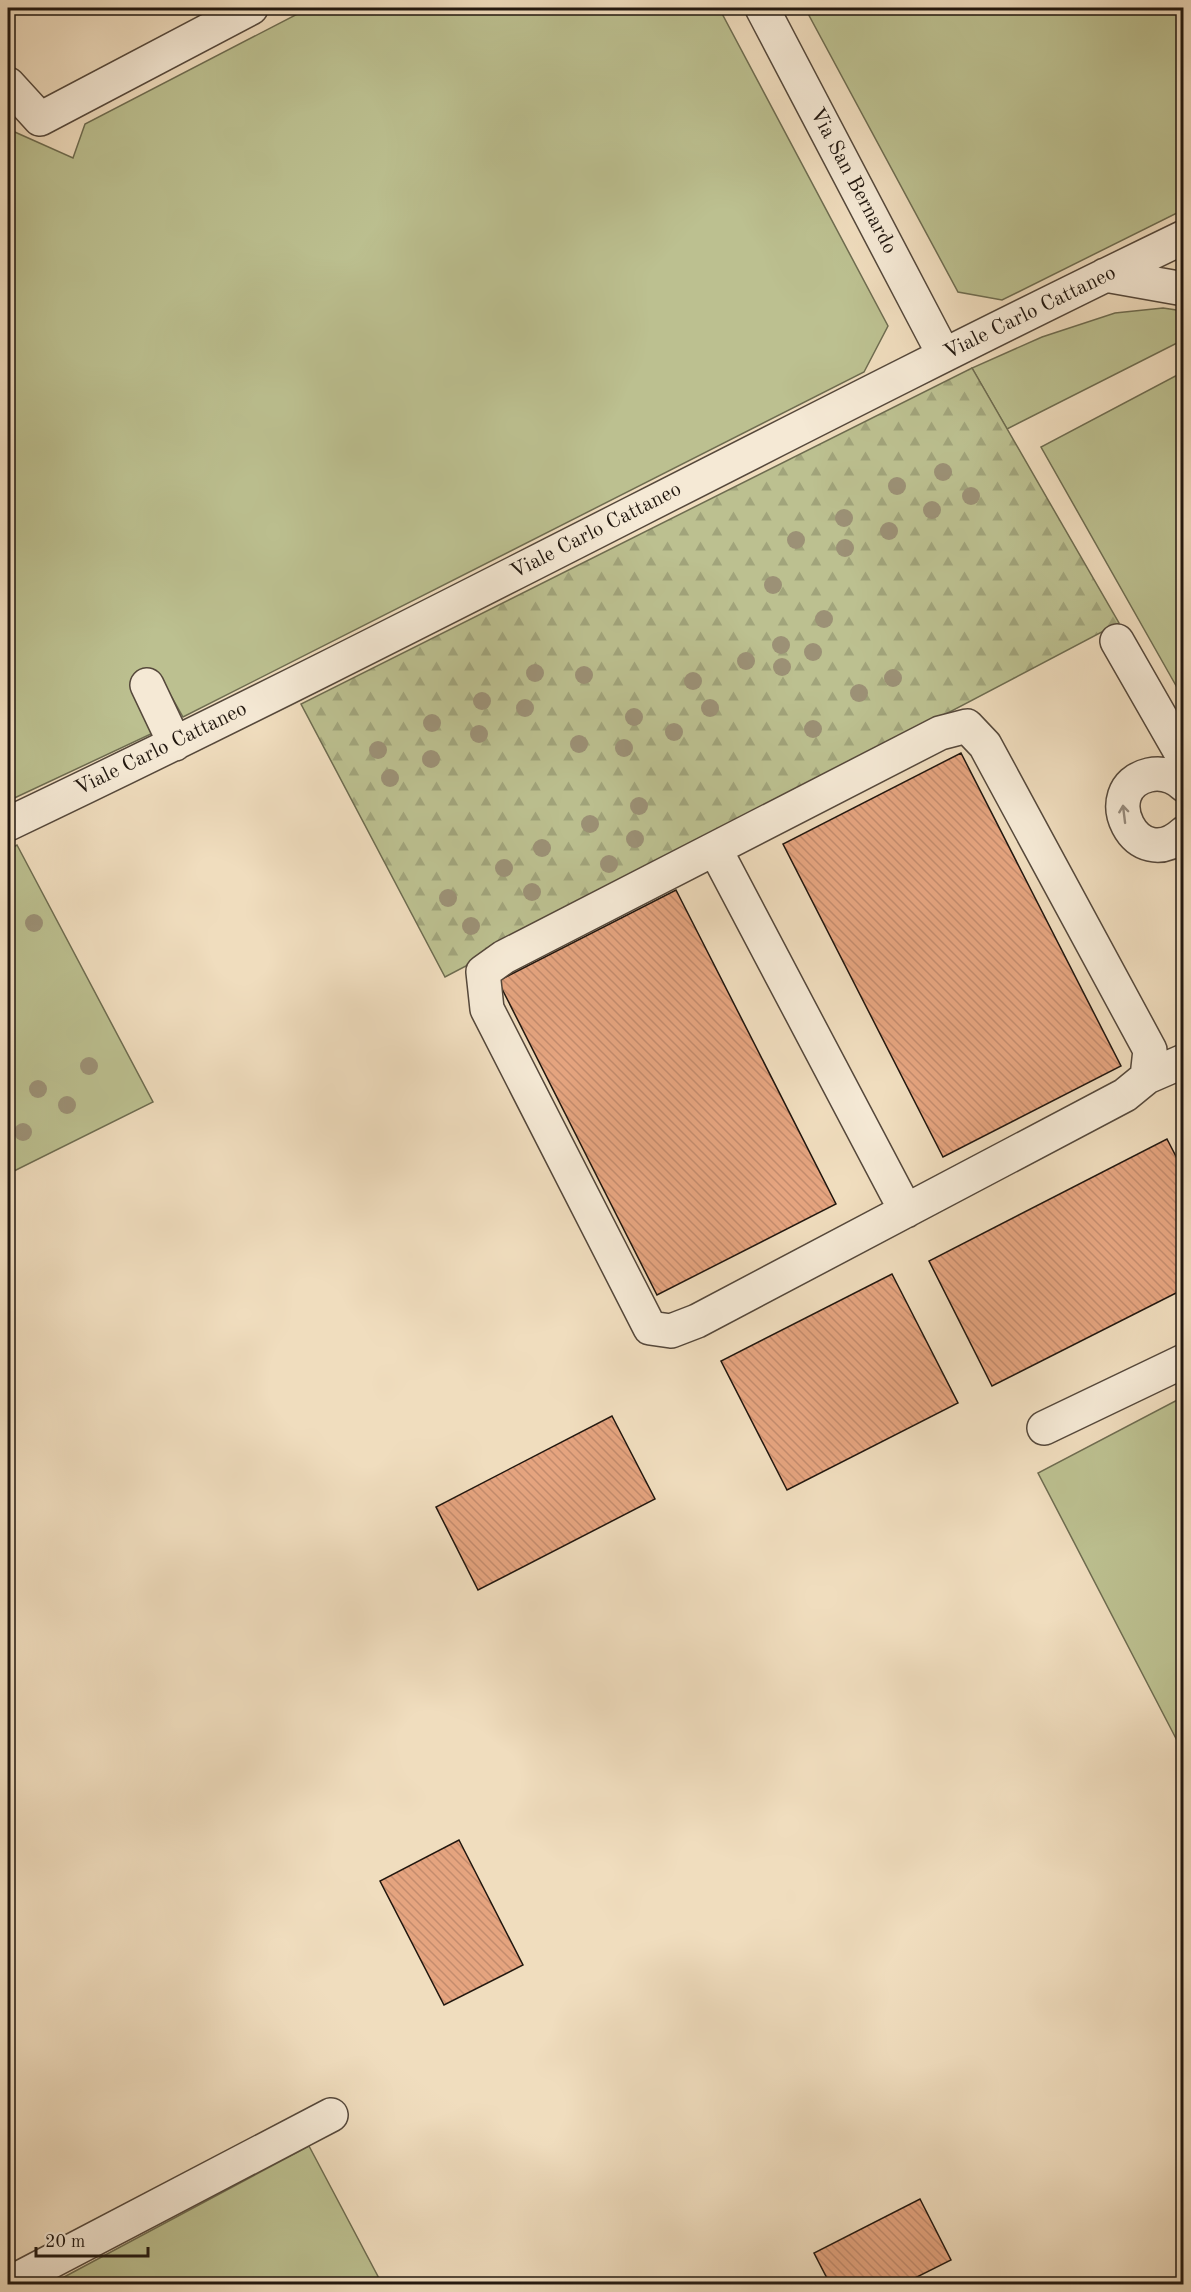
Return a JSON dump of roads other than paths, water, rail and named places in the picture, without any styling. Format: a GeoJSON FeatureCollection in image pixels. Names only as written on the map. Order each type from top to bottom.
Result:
{"type":"FeatureCollection","features":[{"type":"Feature","properties":{"kind":"street"},"geometry":{"type":"LineString","coordinates":[[8,84],[40,119],[251,8]]}},
{"type":"Feature","properties":{"kind":"street","name":"Via San Bernardo"},"geometry":{"type":"LineString","coordinates":[[762,8],[944,355]]}},
{"type":"Feature","properties":{"kind":"street","name":"Viale Carlo Cattaneo"},"geometry":{"type":"LineString","coordinates":[[8,824],[175,744],[944,355],[1184,237]]}},
{"type":"Feature","properties":{"kind":"street"},"geometry":{"type":"LineString","coordinates":[[1105,275],[1184,289]]}},
{"type":"Feature","properties":{"kind":"street"},"geometry":{"type":"LineString","coordinates":[[1117,641],[1183,774],[1155,773],[1134,782],[1123,802],[1126,825],[1143,841],[1154,844],[1166,844],[1184,833]]}},
{"type":"Feature","properties":{"kind":"street"},"geometry":{"type":"LineString","coordinates":[[147,685],[175,744]]}},
{"type":"Feature","properties":{"kind":"street"},"geometry":{"type":"LineString","coordinates":[[1147,1077],[1150,1050],[985,746],[967,726],[940,733],[504,957],[483,972],[488,1009],[651,1328],[671,1331],[697,1321],[1125,1095],[1147,1077],[1184,1061]]}},
{"type":"Feature","properties":{"kind":"street"},"geometry":{"type":"LineString","coordinates":[[715,849],[906,1211]]}},
{"type":"Feature","properties":{"kind":"street"},"geometry":{"type":"LineString","coordinates":[[1044,1428],[1184,1361]]}},
{"type":"Feature","properties":{"kind":"street"},"geometry":{"type":"LineString","coordinates":[[8,2284],[331,2115]]}}]}
